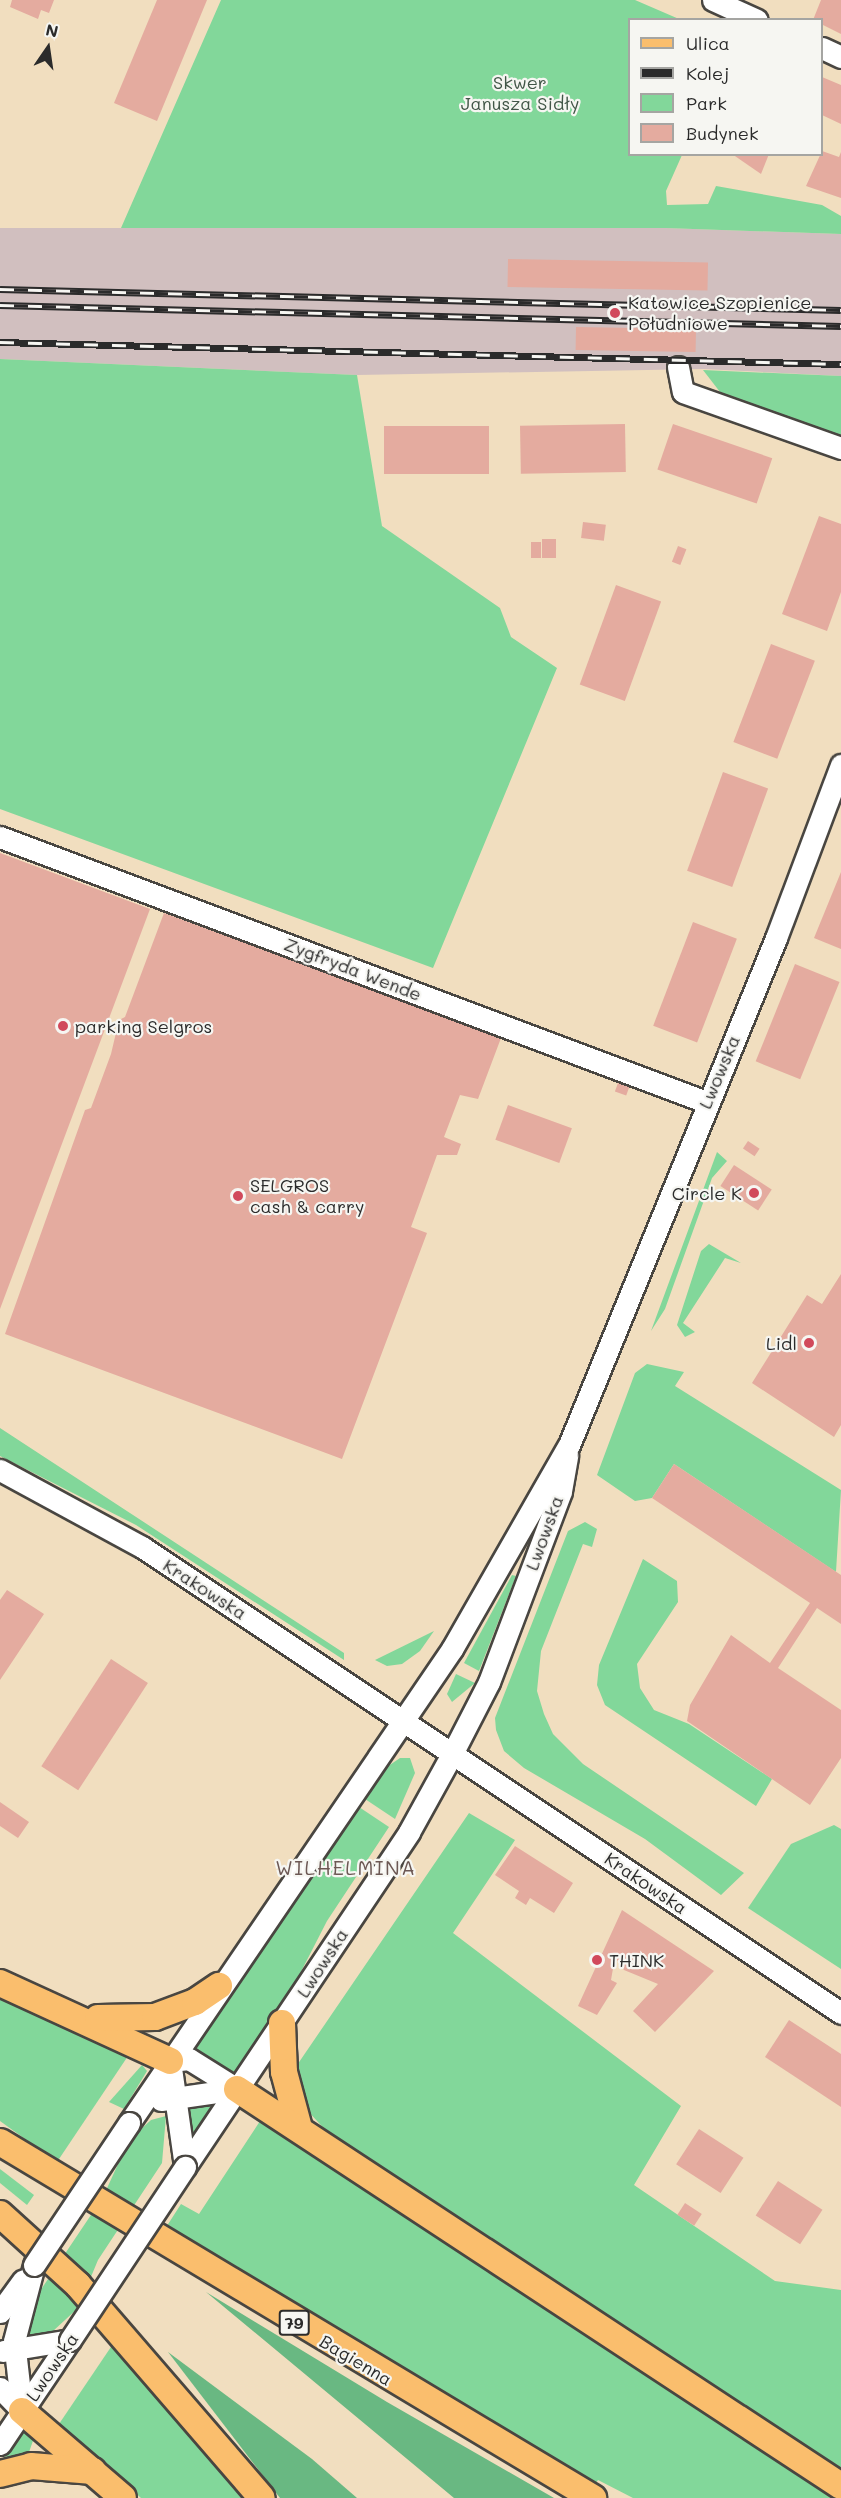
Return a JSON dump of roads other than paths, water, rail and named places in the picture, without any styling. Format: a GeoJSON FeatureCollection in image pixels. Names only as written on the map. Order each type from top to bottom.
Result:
{"type":"FeatureCollection","features":[{"type":"Feature","properties":{"kind":"main road"},"geometry":{"type":"LineString","coordinates":[[0,1983],[83,2017],[170,2061]]}},
{"type":"Feature","properties":{"kind":"main road"},"geometry":{"type":"LineString","coordinates":[[83,2017],[155,2017],[195,2002],[219,1986]]}},
{"type":"Feature","properties":{"kind":"main road"},"geometry":{"type":"LineString","coordinates":[[282,2023],[284,2072],[299,2128]]}},
{"type":"Feature","properties":{"kind":"main road"},"geometry":{"type":"LineString","coordinates":[[237,2089],[841,2486]]}},
{"type":"Feature","properties":{"kind":"main road","name":"Bagienna"},"geometry":{"type":"LineString","coordinates":[[0,2142],[592,2498]]}},
{"type":"Feature","properties":{"kind":"main road"},"geometry":{"type":"LineString","coordinates":[[0,2214],[78,2285],[262,2498]]}},
{"type":"Feature","properties":{"kind":"main road"},"geometry":{"type":"LineString","coordinates":[[22,2410],[123,2498]]}},
{"type":"Feature","properties":{"kind":"main road"},"geometry":{"type":"LineString","coordinates":[[0,2474],[31,2466],[93,2471]]}},
{"type":"Feature","properties":{"kind":"street"},"geometry":{"type":"LineString","coordinates":[[713,0],[753,18]]}},
{"type":"Feature","properties":{"kind":"street"},"geometry":{"type":"LineString","coordinates":[[823,48],[841,57]]}},
{"type":"Feature","properties":{"kind":"street"},"geometry":{"type":"LineString","coordinates":[[678,367],[683,392],[841,448]]}},
{"type":"Feature","properties":{"kind":"street","name":"Lwowska"},"geometry":{"type":"LineString","coordinates":[[0,2312],[135,2115],[219,1986],[469,1621],[569,1445],[706,1101],[776,938],[841,765]]}},
{"type":"Feature","properties":{"kind":"street","name":"Zygfryda Wende"},"geometry":{"type":"LineString","coordinates":[[0,837],[706,1101]]}},
{"type":"Feature","properties":{"kind":"street","name":"Lwowska"},"geometry":{"type":"LineString","coordinates":[[0,2444],[184,2166],[410,1832],[493,1671],[561,1491],[569,1445]]}},
{"type":"Feature","properties":{"kind":"street","name":"Krakowska"},"geometry":{"type":"LineString","coordinates":[[0,1470],[116,1531],[841,2013]]}},
{"type":"Feature","properties":{"kind":"street"},"geometry":{"type":"LineString","coordinates":[[184,2166],[172,2096],[170,2061],[189,2059],[237,2089]]}},
{"type":"Feature","properties":{"kind":"street"},"geometry":{"type":"LineString","coordinates":[[135,2115],[172,2096],[237,2089]]}},
{"type":"Feature","properties":{"kind":"street"},"geometry":{"type":"LineString","coordinates":[[22,2410],[14,2348],[34,2265]]}},
{"type":"Feature","properties":{"kind":"street"},"geometry":{"type":"LineString","coordinates":[[14,2348],[70,2340]]}},
{"type":"Feature","properties":{"kind":"street"},"geometry":{"type":"LineString","coordinates":[[0,2388],[22,2410]]}},
{"type":"Feature","properties":{"kind":"railway"},"geometry":{"type":"LineString","coordinates":[[0,289],[841,310]]}},
{"type":"Feature","properties":{"kind":"railway"},"geometry":{"type":"LineString","coordinates":[[0,305],[841,326]]}},
{"type":"Feature","properties":{"kind":"railway"},"geometry":{"type":"LineString","coordinates":[[0,342],[841,364]]}},
{"type":"Feature","properties":{"kind":"place","name":"Katowice Szopienice Południowe"},"geometry":{"type":"Point","coordinates":[615,313]}},
{"type":"Feature","properties":{"kind":"place","name":"parking Selgros"},"geometry":{"type":"Point","coordinates":[63,1026]}},
{"type":"Feature","properties":{"kind":"place","name":"Circle K"},"geometry":{"type":"Point","coordinates":[754,1193]}},
{"type":"Feature","properties":{"kind":"place","name":"SELGROS cash & carry"},"geometry":{"type":"Point","coordinates":[238,1196]}},
{"type":"Feature","properties":{"kind":"place","name":"Lidl"},"geometry":{"type":"Point","coordinates":[809,1343]}},
{"type":"Feature","properties":{"kind":"place","name":"THINK"},"geometry":{"type":"Point","coordinates":[597,1960]}},
{"type":"Feature","properties":{"kind":"district","name":"WILHELMINA"},"geometry":{"type":"Point","coordinates":[346,1867]}},
{"type":"Feature","properties":{"kind":"park label","name":"Skwer Janusza Sidły"},"geometry":{"type":"Point","coordinates":[520,94]}}]}
